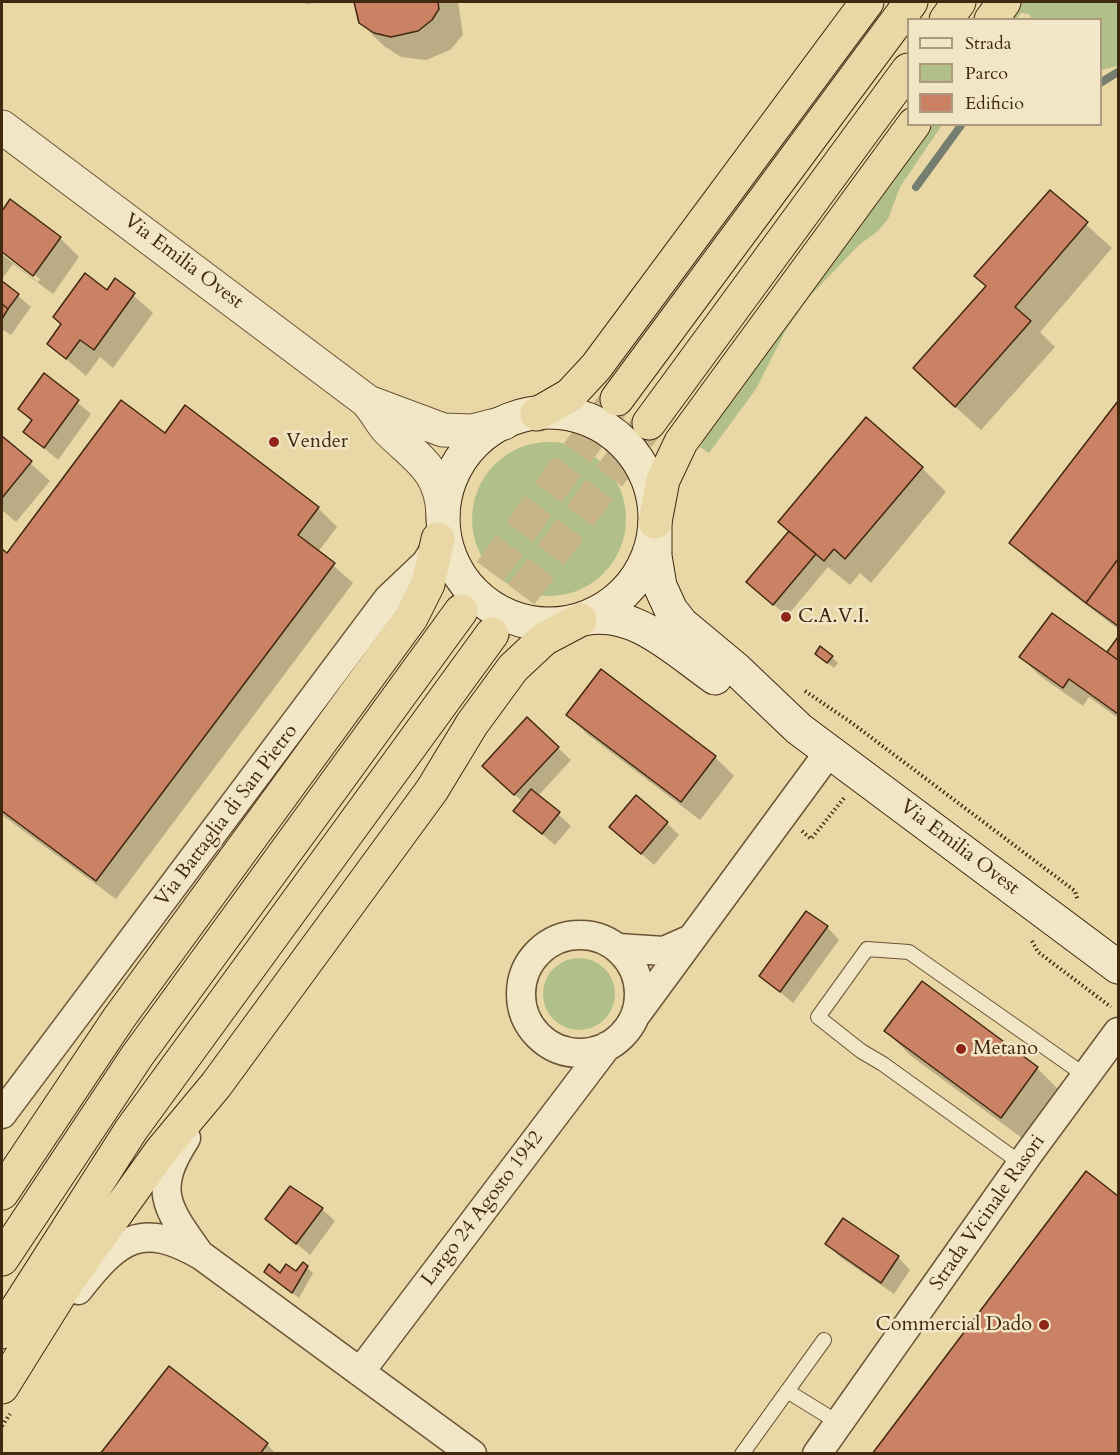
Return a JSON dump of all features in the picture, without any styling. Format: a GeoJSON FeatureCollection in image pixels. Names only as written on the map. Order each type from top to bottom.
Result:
{"type":"FeatureCollection","features":[{"type":"Feature","properties":{"kind":"highway"},"geometry":{"type":"LineString","coordinates":[[537,414],[570,395],[596,367],[867,2]]}},
{"type":"Feature","properties":{"kind":"highway"},"geometry":{"type":"LineString","coordinates":[[618,399],[911,2]]}},
{"type":"Feature","properties":{"kind":"highway"},"geometry":{"type":"LineString","coordinates":[[947,18],[959,2]]}},
{"type":"Feature","properties":{"kind":"highway"},"geometry":{"type":"LineString","coordinates":[[992,18],[1004,2]]}},
{"type":"Feature","properties":{"kind":"highway"},"geometry":{"type":"LineString","coordinates":[[649,423],[907,73]]}},
{"type":"Feature","properties":{"kind":"highway"},"geometry":{"type":"LineString","coordinates":[[655,522],[663,480],[681,442],[913,126]]}},
{"type":"Feature","properties":{"kind":"highway"},"geometry":{"type":"LineString","coordinates":[[2,1193],[119,1018],[411,618],[428,584],[441,527]]}},
{"type":"Feature","properties":{"kind":"highway"},"geometry":{"type":"LineString","coordinates":[[2,1259],[137,1056],[461,611]]}},
{"type":"Feature","properties":{"kind":"highway"},"geometry":{"type":"LineString","coordinates":[[12,1386],[63,1288],[160,1151],[223,1076],[432,789],[472,724],[513,668],[544,639],[580,620]]}},
{"type":"Feature","properties":{"kind":"highway"},"geometry":{"type":"LineString","coordinates":[[2,1332],[44,1262],[131,1130],[492,634]]}},
{"type":"Feature","properties":{"kind":"main road","name":"Via Emilia Ovest"},"geometry":{"type":"LineString","coordinates":[[2,127],[364,399],[416,422],[443,430],[472,431],[537,414],[569,415],[600,426],[614,435],[626,446],[645,474],[650,489],[655,522],[658,576],[670,610],[688,630],[736,669],[799,729],[1119,967]]}},
{"type":"Feature","properties":{"kind":"main road","name":"Via Emilia Ovest"},"geometry":{"type":"LineString","coordinates":[[364,399],[384,426],[415,454],[435,478],[441,491],[441,527],[453,564],[472,592],[485,602],[499,612],[531,623],[564,623],[613,617],[640,627],[725,685],[799,729]]}},
{"type":"Feature","properties":{"kind":"main road","name":"Via Emilia Ovest"},"geometry":{"type":"LineString","coordinates":[[441,527],[449,483],[465,453],[490,431],[504,423]]}},
{"type":"Feature","properties":{"kind":"main road","name":"Via Emilia Ovest"},"geometry":{"type":"LineString","coordinates":[[580,620],[610,605],[633,583],[649,554],[655,522]]}},
{"type":"Feature","properties":{"kind":"street","name":"Via Battaglia di San Pietro"},"geometry":{"type":"LineString","coordinates":[[2,1114],[388,599],[431,558],[441,527]]}},
{"type":"Feature","properties":{"kind":"street","name":"Largo 24 Agosto 1942"},"geometry":{"type":"LineString","coordinates":[[360,1372],[607,1046],[622,1035],[829,752]]}},
{"type":"Feature","properties":{"kind":"street","name":"Largo 24 Agosto 1942"},"geometry":{"type":"LineString","coordinates":[[607,1046],[588,1052],[569,1052],[551,1045],[536,1033],[526,1017],[521,998],[523,978],[531,960],[562,938],[591,937],[618,948],[664,951],[691,939]]}},
{"type":"Feature","properties":{"kind":"street"},"geometry":{"type":"LineString","coordinates":[[618,948],[630,963],[638,981],[639,1000],[634,1019]]}},
{"type":"Feature","properties":{"kind":"street","name":"Strada Vicinale Rasori"},"geometry":{"type":"LineString","coordinates":[[817,1454],[1022,1164],[1119,1032]]}},
{"type":"Feature","properties":{"kind":"street"},"geometry":{"type":"LineString","coordinates":[[201,1256],[171,1211],[166,1178],[172,1159],[223,1076]]}},
{"type":"Feature","properties":{"kind":"street"},"geometry":{"type":"LineString","coordinates":[[12,1386],[97,1266],[124,1245],[140,1239],[168,1238],[201,1256],[472,1454]]}},
{"type":"Feature","properties":{"kind":"lane"},"geometry":{"type":"LineString","coordinates":[[1022,1164],[883,1064],[861,1051],[818,1017],[832,997],[867,949],[909,952],[1086,1076]]}},
{"type":"Feature","properties":{"kind":"lane"},"geometry":{"type":"LineString","coordinates":[[742,1454],[824,1340]]}},
{"type":"Feature","properties":{"kind":"lane"},"geometry":{"type":"LineString","coordinates":[[787,1391],[839,1424]]}},
{"type":"Feature","properties":{"kind":"path"},"geometry":{"type":"LineString","coordinates":[[804,691],[852,723],[1075,891],[1080,908]]}},
{"type":"Feature","properties":{"kind":"path"},"geometry":{"type":"LineString","coordinates":[[782,816],[811,839],[845,797],[854,804]]}},
{"type":"Feature","properties":{"kind":"path"},"geometry":{"type":"LineString","coordinates":[[1030,937],[1038,952],[1119,1013]]}},
{"type":"Feature","properties":{"kind":"path"},"geometry":{"type":"LineString","coordinates":[[2,1426],[12,1386]]}},
{"type":"Feature","properties":{"kind":"green space"},"geometry":{"type":"Polygon","coordinates":[[[1017,2],[1118,2],[1118,66],[1102,70],[1102,18],[1031,18],[1029,14],[1021,13],[1017,18],[1005,18],[1017,2]]]}},
{"type":"Feature","properties":{"kind":"green space"},"geometry":{"type":"Polygon","coordinates":[[[925,126],[941,126],[900,187],[888,219],[878,231],[859,245],[810,296],[786,330],[756,389],[709,453],[700,447],[710,428],[925,126]]]}},
{"type":"Feature","properties":{"kind":"green space"},"geometry":{"type":"Polygon","coordinates":[[[549,442],[578,448],[592,455],[603,465],[613,476],[620,490],[626,519],[620,548],[613,562],[603,573],[592,583],[578,590],[549,596],[520,590],[506,583],[495,573],[485,562],[478,548],[472,519],[478,490],[485,476],[495,465],[506,455],[520,448],[549,442]]]}},
{"type":"Feature","properties":{"kind":"green space"},"geometry":{"type":"Polygon","coordinates":[[[579,958],[593,961],[605,968],[612,980],[615,994],[612,1008],[605,1020],[593,1027],[579,1030],[565,1027],[553,1020],[546,1008],[543,994],[546,980],[553,968],[565,961],[579,958]]]}},
{"type":"Feature","properties":{"kind":"building"},"geometry":{"type":"Polygon","coordinates":[[[354,2],[438,2],[439,9],[432,20],[418,31],[391,37],[374,33],[359,23],[354,2]]]}},
{"type":"Feature","properties":{"kind":"building"},"geometry":{"type":"Polygon","coordinates":[[[1050,190],[1088,222],[1015,307],[1031,321],[955,407],[913,368],[986,286],[974,276],[1050,190]]]}},
{"type":"Feature","properties":{"kind":"building"},"geometry":{"type":"Polygon","coordinates":[[[10,199],[61,237],[33,276],[2,252],[2,211],[10,199]]]}},
{"type":"Feature","properties":{"kind":"building"},"geometry":{"type":"Polygon","coordinates":[[[85,273],[107,290],[115,278],[135,293],[94,350],[80,340],[66,359],[47,344],[61,324],[53,317],[85,273]]]}},
{"type":"Feature","properties":{"kind":"building"},"geometry":{"type":"Polygon","coordinates":[[[2,281],[19,294],[8,309],[2,304],[2,281]]]}},
{"type":"Feature","properties":{"kind":"building"},"geometry":{"type":"Polygon","coordinates":[[[2,304],[8,309],[2,319],[2,304]]]}},
{"type":"Feature","properties":{"kind":"building"},"geometry":{"type":"Polygon","coordinates":[[[44,373],[79,400],[44,448],[23,432],[32,420],[18,409],[44,373]]]}},
{"type":"Feature","properties":{"kind":"building"},"geometry":{"type":"Polygon","coordinates":[[[121,400],[165,433],[185,405],[319,507],[298,535],[335,563],[96,881],[2,811],[2,549],[7,553],[121,400]]]}},
{"type":"Feature","properties":{"kind":"building"},"geometry":{"type":"Polygon","coordinates":[[[1118,401],[1118,559],[1086,603],[1009,543],[1118,401]]]}},
{"type":"Feature","properties":{"kind":"building"},"geometry":{"type":"Polygon","coordinates":[[[866,417],[923,467],[845,559],[834,549],[824,561],[778,522],[866,417]]]}},
{"type":"Feature","properties":{"kind":"building"},"geometry":{"type":"Polygon","coordinates":[[[2,436],[32,461],[2,498],[2,436]]]}},
{"type":"Feature","properties":{"kind":"building"},"geometry":{"type":"Polygon","coordinates":[[[789,531],[816,554],[773,605],[746,582],[789,531]]]}},
{"type":"Feature","properties":{"kind":"building"},"geometry":{"type":"Polygon","coordinates":[[[1118,559],[1118,626],[1086,603],[1118,559]]]}},
{"type":"Feature","properties":{"kind":"building"},"geometry":{"type":"Polygon","coordinates":[[[1052,613],[1118,660],[1118,714],[1069,679],[1063,688],[1019,657],[1052,613]]]}},
{"type":"Feature","properties":{"kind":"building"},"geometry":{"type":"Polygon","coordinates":[[[1118,637],[1118,660],[1107,652],[1118,637]]]}},
{"type":"Feature","properties":{"kind":"building"},"geometry":{"type":"Polygon","coordinates":[[[820,646],[833,656],[827,663],[815,654],[820,646]]]}},
{"type":"Feature","properties":{"kind":"building"},"geometry":{"type":"Polygon","coordinates":[[[601,669],[716,756],[681,802],[566,715],[601,669]]]}},
{"type":"Feature","properties":{"kind":"building"},"geometry":{"type":"Polygon","coordinates":[[[527,717],[559,747],[514,795],[482,766],[527,717]]]}},
{"type":"Feature","properties":{"kind":"building"},"geometry":{"type":"Polygon","coordinates":[[[531,789],[560,812],[542,834],[513,811],[531,789]]]}},
{"type":"Feature","properties":{"kind":"building"},"geometry":{"type":"Polygon","coordinates":[[[636,795],[668,822],[641,854],[609,827],[636,795]]]}},
{"type":"Feature","properties":{"kind":"building"},"geometry":{"type":"Polygon","coordinates":[[[806,911],[828,926],[780,992],[759,976],[806,911]]]}},
{"type":"Feature","properties":{"kind":"building","name":"Metano"},"geometry":{"type":"Polygon","coordinates":[[[922,981],[1038,1067],[1001,1118],[884,1031],[922,981]]]}},
{"type":"Feature","properties":{"kind":"building","name":"Commercial Dado"},"geometry":{"type":"Polygon","coordinates":[[[1086,1171],[1118,1196],[1118,1454],[872,1454],[1086,1171]]]}},
{"type":"Feature","properties":{"kind":"building"},"geometry":{"type":"Polygon","coordinates":[[[290,1186],[323,1208],[296,1244],[265,1219],[290,1186]]]}},
{"type":"Feature","properties":{"kind":"building"},"geometry":{"type":"Polygon","coordinates":[[[843,1218],[899,1256],[881,1283],[825,1244],[843,1218]]]}},
{"type":"Feature","properties":{"kind":"building"},"geometry":{"type":"Polygon","coordinates":[[[303,1262],[308,1266],[292,1293],[264,1272],[269,1264],[280,1273],[286,1264],[296,1271],[303,1262]]]}},
{"type":"Feature","properties":{"kind":"building"},"geometry":{"type":"Polygon","coordinates":[[[169,1366],[268,1443],[260,1454],[100,1454],[169,1366]]]}},
{"type":"Feature","properties":{"kind":"waterway"},"geometry":{"type":"LineString","coordinates":[[1102,82],[1118,72]]}},
{"type":"Feature","properties":{"kind":"waterway"},"geometry":{"type":"LineString","coordinates":[[916,187],[961,126]]}},
{"type":"Feature","properties":{"kind":"tunnel"},"geometry":{"type":"LineString","coordinates":[[461,611],[617,399]]}},
{"type":"Feature","properties":{"kind":"tunnel"},"geometry":{"type":"LineString","coordinates":[[492,634],[649,423]]}},
{"type":"Feature","properties":{"kind":"place","name":"Vender"},"geometry":{"type":"Point","coordinates":[274,442]}},
{"type":"Feature","properties":{"kind":"place","name":"C.A.V.I."},"geometry":{"type":"Point","coordinates":[786,617]}},
{"type":"Feature","properties":{"kind":"place","name":"Metano"},"geometry":{"type":"Point","coordinates":[961,1049]}},
{"type":"Feature","properties":{"kind":"place","name":"Commercial Dado"},"geometry":{"type":"Point","coordinates":[1044,1325]}}]}
